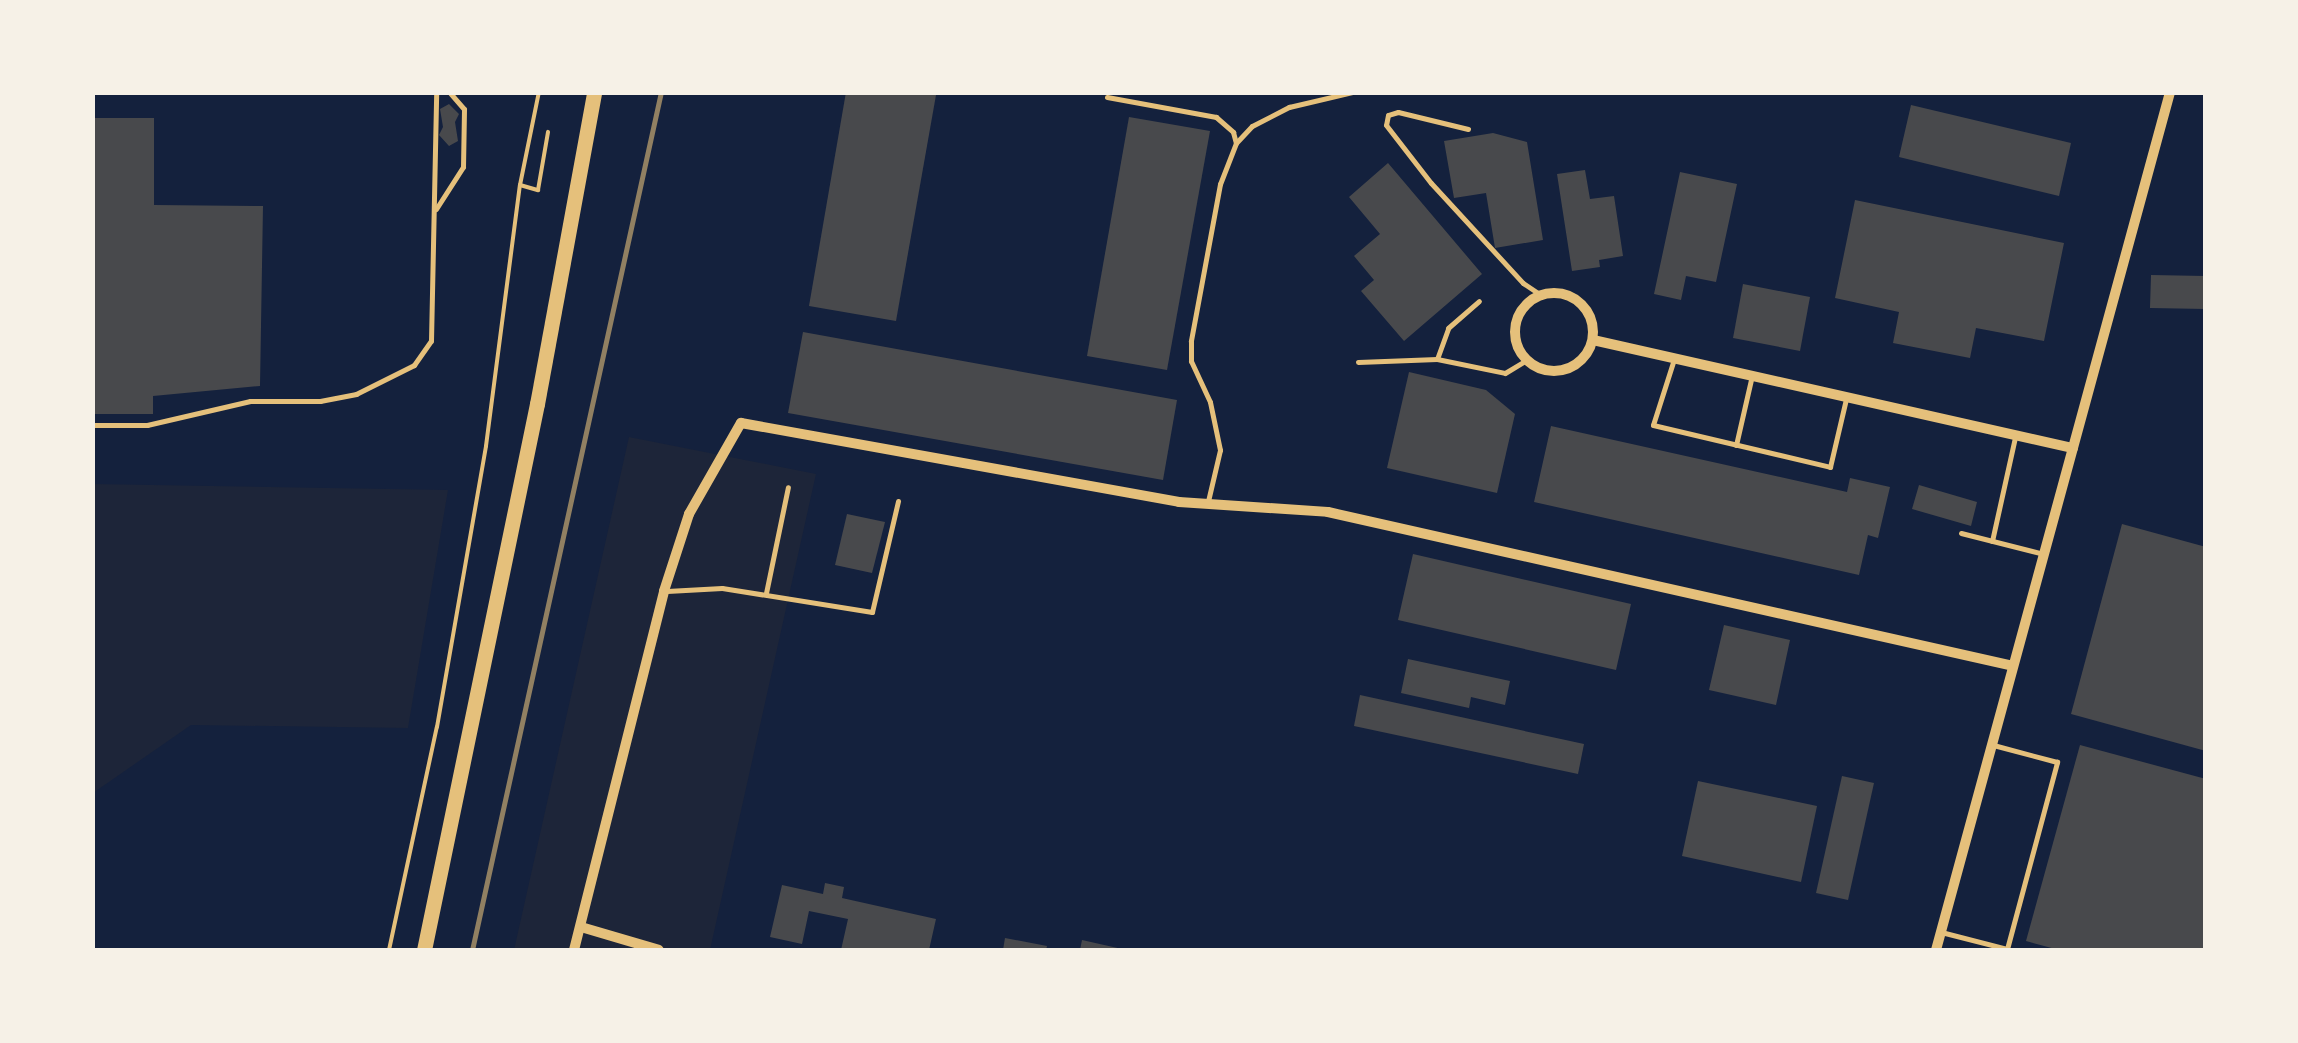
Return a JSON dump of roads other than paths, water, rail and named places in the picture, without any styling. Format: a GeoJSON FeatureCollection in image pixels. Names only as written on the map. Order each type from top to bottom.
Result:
{"type":"FeatureCollection","features":[{"type":"Feature","properties":{"kind":"main road"},"geometry":{"type":"LineString","coordinates":[[424,950],[537,404],[594,92]]}},
{"type":"Feature","properties":{"kind":"street"},"geometry":{"type":"LineString","coordinates":[[1936,950],[2170,92]]}},
{"type":"Feature","properties":{"kind":"street"},"geometry":{"type":"LineString","coordinates":[[1564,294],[1584,306],[1594,328],[1593,340],[1581,361],[1560,371],[1537,368],[1527,360],[1516,337],[1516,324],[1529,302],[1540,296],[1564,294]]}},
{"type":"Feature","properties":{"kind":"street"},"geometry":{"type":"LineString","coordinates":[[1593,340],[2074,448]]}},
{"type":"Feature","properties":{"kind":"street"},"geometry":{"type":"LineString","coordinates":[[574,950],[664,592],[689,514],[740,423],[1208,504],[1328,512],[2012,666]]}},
{"type":"Feature","properties":{"kind":"street"},"geometry":{"type":"LineString","coordinates":[[581,927],[659,950]]}},
{"type":"Feature","properties":{"kind":"lane"},"geometry":{"type":"LineString","coordinates":[[92,425],[147,425],[250,400],[320,402],[356,394],[414,365],[431,341],[436,92]]}},
{"type":"Feature","properties":{"kind":"lane"},"geometry":{"type":"LineString","coordinates":[[434,216],[439,199],[463,167],[464,109],[448,92]]}},
{"type":"Feature","properties":{"kind":"lane"},"geometry":{"type":"LineString","coordinates":[[1208,504],[1220,450],[1210,402],[1191,361],[1220,184],[1236,143],[1252,126],[1289,107],[1353,92]]}},
{"type":"Feature","properties":{"kind":"lane"},"geometry":{"type":"LineString","coordinates":[[1107,97],[1216,117],[1233,132],[1236,143]]}},
{"type":"Feature","properties":{"kind":"lane"},"geometry":{"type":"LineString","coordinates":[[1468,128],[1398,112],[1388,114],[1386,125],[1431,183],[1523,283],[1540,296]]}},
{"type":"Feature","properties":{"kind":"lane"},"geometry":{"type":"LineString","coordinates":[[1437,359],[1448,328],[1479,301]]}},
{"type":"Feature","properties":{"kind":"lane"},"geometry":{"type":"LineString","coordinates":[[1674,358],[1653,426],[1830,468],[1846,395]]}},
{"type":"Feature","properties":{"kind":"lane"},"geometry":{"type":"LineString","coordinates":[[1358,362],[1437,359],[1506,373],[1527,360]]}},
{"type":"Feature","properties":{"kind":"lane"},"geometry":{"type":"LineString","coordinates":[[1736,445],[1753,373]]}},
{"type":"Feature","properties":{"kind":"lane"},"geometry":{"type":"LineString","coordinates":[[1992,541],[2016,434]]}},
{"type":"Feature","properties":{"kind":"lane"},"geometry":{"type":"LineString","coordinates":[[766,593],[788,487]]}},
{"type":"Feature","properties":{"kind":"lane"},"geometry":{"type":"LineString","coordinates":[[664,592],[722,588],[872,612],[898,500]]}},
{"type":"Feature","properties":{"kind":"lane"},"geometry":{"type":"LineString","coordinates":[[1961,533],[2044,554]]}},
{"type":"Feature","properties":{"kind":"lane"},"geometry":{"type":"LineString","coordinates":[[1941,932],[2007,949],[2057,762],[1991,744]]}},
{"type":"Feature","properties":{"kind":"railway"},"geometry":{"type":"LineString","coordinates":[[472,950],[661,92]]}}]}
